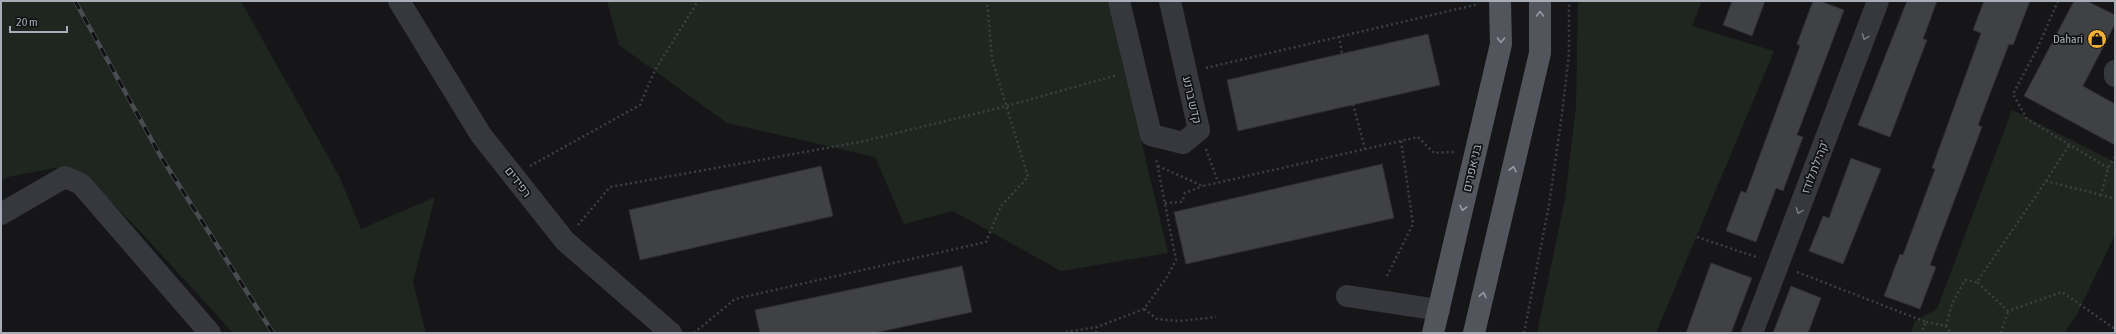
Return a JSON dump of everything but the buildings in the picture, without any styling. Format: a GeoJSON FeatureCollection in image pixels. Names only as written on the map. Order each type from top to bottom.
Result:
{"type":"FeatureCollection","features":[{"type":"Feature","properties":{"kind":"main road"},"geometry":{"type":"LineString","coordinates":[[1474,333],[1540,53],[1540,1]]}},
{"type":"Feature","properties":{"kind":"main road","name":"בני אפרים"},"geometry":{"type":"LineString","coordinates":[[1433,333],[1501,44],[1492,2]]}},
{"type":"Feature","properties":{"kind":"street","name":"רפידים"},"geometry":{"type":"LineString","coordinates":[[400,1],[481,134],[565,241],[671,333]]}},
{"type":"Feature","properties":{"kind":"street"},"geometry":{"type":"LineString","coordinates":[[1119,1],[1151,135]]}},
{"type":"Feature","properties":{"kind":"street","name":"קדש ברנע"},"geometry":{"type":"LineString","coordinates":[[1151,135],[1183,143],[1199,130],[1170,1]]}},
{"type":"Feature","properties":{"kind":"street","name":"קהילת לודז'"},"geometry":{"type":"LineString","coordinates":[[1752,333],[1878,1]]}},
{"type":"Feature","properties":{"kind":"street"},"geometry":{"type":"LineString","coordinates":[[2115,70],[2115,76]]}},
{"type":"Feature","properties":{"kind":"street"},"geometry":{"type":"LineString","coordinates":[[1,214],[65,177],[81,184],[210,333]]}},
{"type":"Feature","properties":{"kind":"street"},"geometry":{"type":"LineString","coordinates":[[1347,296],[1439,310]]}},
{"type":"Feature","properties":{"kind":"path"},"geometry":{"type":"LineString","coordinates":[[512,175],[640,105],[655,70],[698,1]]}},
{"type":"Feature","properties":{"kind":"path"},"geometry":{"type":"LineString","coordinates":[[694,333],[735,299],[986,242],[1001,206],[1028,177],[992,59],[987,1]]}},
{"type":"Feature","properties":{"kind":"path"},"geometry":{"type":"LineString","coordinates":[[1524,333],[1549,205],[1562,114],[1569,53],[1569,1]]}},
{"type":"Feature","properties":{"kind":"path"},"geometry":{"type":"LineString","coordinates":[[2058,1],[2037,50],[2013,94],[2027,119],[2108,168]]}},
{"type":"Feature","properties":{"kind":"path"},"geometry":{"type":"LineString","coordinates":[[1186,73],[1339,36],[1492,2]]}},
{"type":"Feature","properties":{"kind":"path"},"geometry":{"type":"LineString","coordinates":[[1339,36],[1342,54]]}},
{"type":"Feature","properties":{"kind":"path"},"geometry":{"type":"LineString","coordinates":[[565,241],[610,187],[860,142],[1007,106],[1136,70]]}},
{"type":"Feature","properties":{"kind":"path"},"geometry":{"type":"LineString","coordinates":[[1353,104],[1366,149]]}},
{"type":"Feature","properties":{"kind":"path"},"geometry":{"type":"LineString","coordinates":[[1199,130],[1218,182]]}},
{"type":"Feature","properties":{"kind":"path"},"geometry":{"type":"LineString","coordinates":[[1061,333],[1097,327],[1144,309],[1167,277],[1176,260],[1151,135]]}},
{"type":"Feature","properties":{"kind":"path"},"geometry":{"type":"LineString","coordinates":[[1165,203],[1182,202],[1185,193],[1218,182],[1418,137],[1434,153],[1476,151]]}},
{"type":"Feature","properties":{"kind":"path"},"geometry":{"type":"LineString","coordinates":[[1387,276],[1413,224],[1401,140]]}},
{"type":"Feature","properties":{"kind":"path"},"geometry":{"type":"LineString","coordinates":[[1977,282],[2046,182],[2070,144]]}},
{"type":"Feature","properties":{"kind":"path"},"geometry":{"type":"LineString","coordinates":[[2100,196],[2108,168],[2115,157]]}},
{"type":"Feature","properties":{"kind":"path"},"geometry":{"type":"LineString","coordinates":[[1158,166],[1203,186]]}},
{"type":"Feature","properties":{"kind":"path"},"geometry":{"type":"LineString","coordinates":[[2046,182],[2115,199]]}},
{"type":"Feature","properties":{"kind":"path"},"geometry":{"type":"LineString","coordinates":[[1697,237],[1778,264],[1926,322],[1946,326],[1951,333]]}},
{"type":"Feature","properties":{"kind":"path"},"geometry":{"type":"LineString","coordinates":[[1946,326],[1952,304],[1965,280],[1977,282],[2008,311]]}},
{"type":"Feature","properties":{"kind":"path"},"geometry":{"type":"LineString","coordinates":[[2008,311],[2062,292],[2115,328]]}},
{"type":"Feature","properties":{"kind":"path"},"geometry":{"type":"LineString","coordinates":[[1144,309],[1157,319],[1180,321],[1216,317]]}},
{"type":"Feature","properties":{"kind":"path"},"geometry":{"type":"LineString","coordinates":[[2001,333],[2008,311]]}},
{"type":"Feature","properties":{"kind":"path"},"geometry":{"type":"LineString","coordinates":[[1921,333],[1926,322]]}},
{"type":"Feature","properties":{"kind":"path"},"geometry":{"type":"LineString","coordinates":[[1096,333],[1097,327]]}},
{"type":"Feature","properties":{"kind":"shaded area"},"geometry":{"type":"Polygon","coordinates":[[[1,1],[241,1],[340,178],[361,229],[435,197],[413,282],[426,333],[233,333],[139,230],[84,176],[55,168],[8,177],[1,182],[1,1]]]}},
{"type":"Feature","properties":{"kind":"shaded area"},"geometry":{"type":"Polygon","coordinates":[[[607,1],[1108,1],[1168,253],[1061,271],[953,211],[904,224],[875,157],[727,123],[619,45],[607,1]]]}},
{"type":"Feature","properties":{"kind":"shaded area"},"geometry":{"type":"Polygon","coordinates":[[[1578,1],[1702,1],[1692,26],[1774,51],[1656,333],[1537,333],[1565,199],[1576,106],[1578,1]]]}},
{"type":"Feature","properties":{"kind":"shaded area"},"geometry":{"type":"Polygon","coordinates":[[[2012,110],[2115,162],[2115,235],[2077,314],[2065,333],[1911,333],[1915,321],[1937,309],[2012,110]]]}},
{"type":"Feature","properties":{"kind":"railway"},"geometry":{"type":"LineString","coordinates":[[75,1],[161,157],[273,333]]}},
{"type":"Feature","properties":{"kind":"place","name":"Dahari"},"geometry":{"type":"Point","coordinates":[2097,39]}}]}
